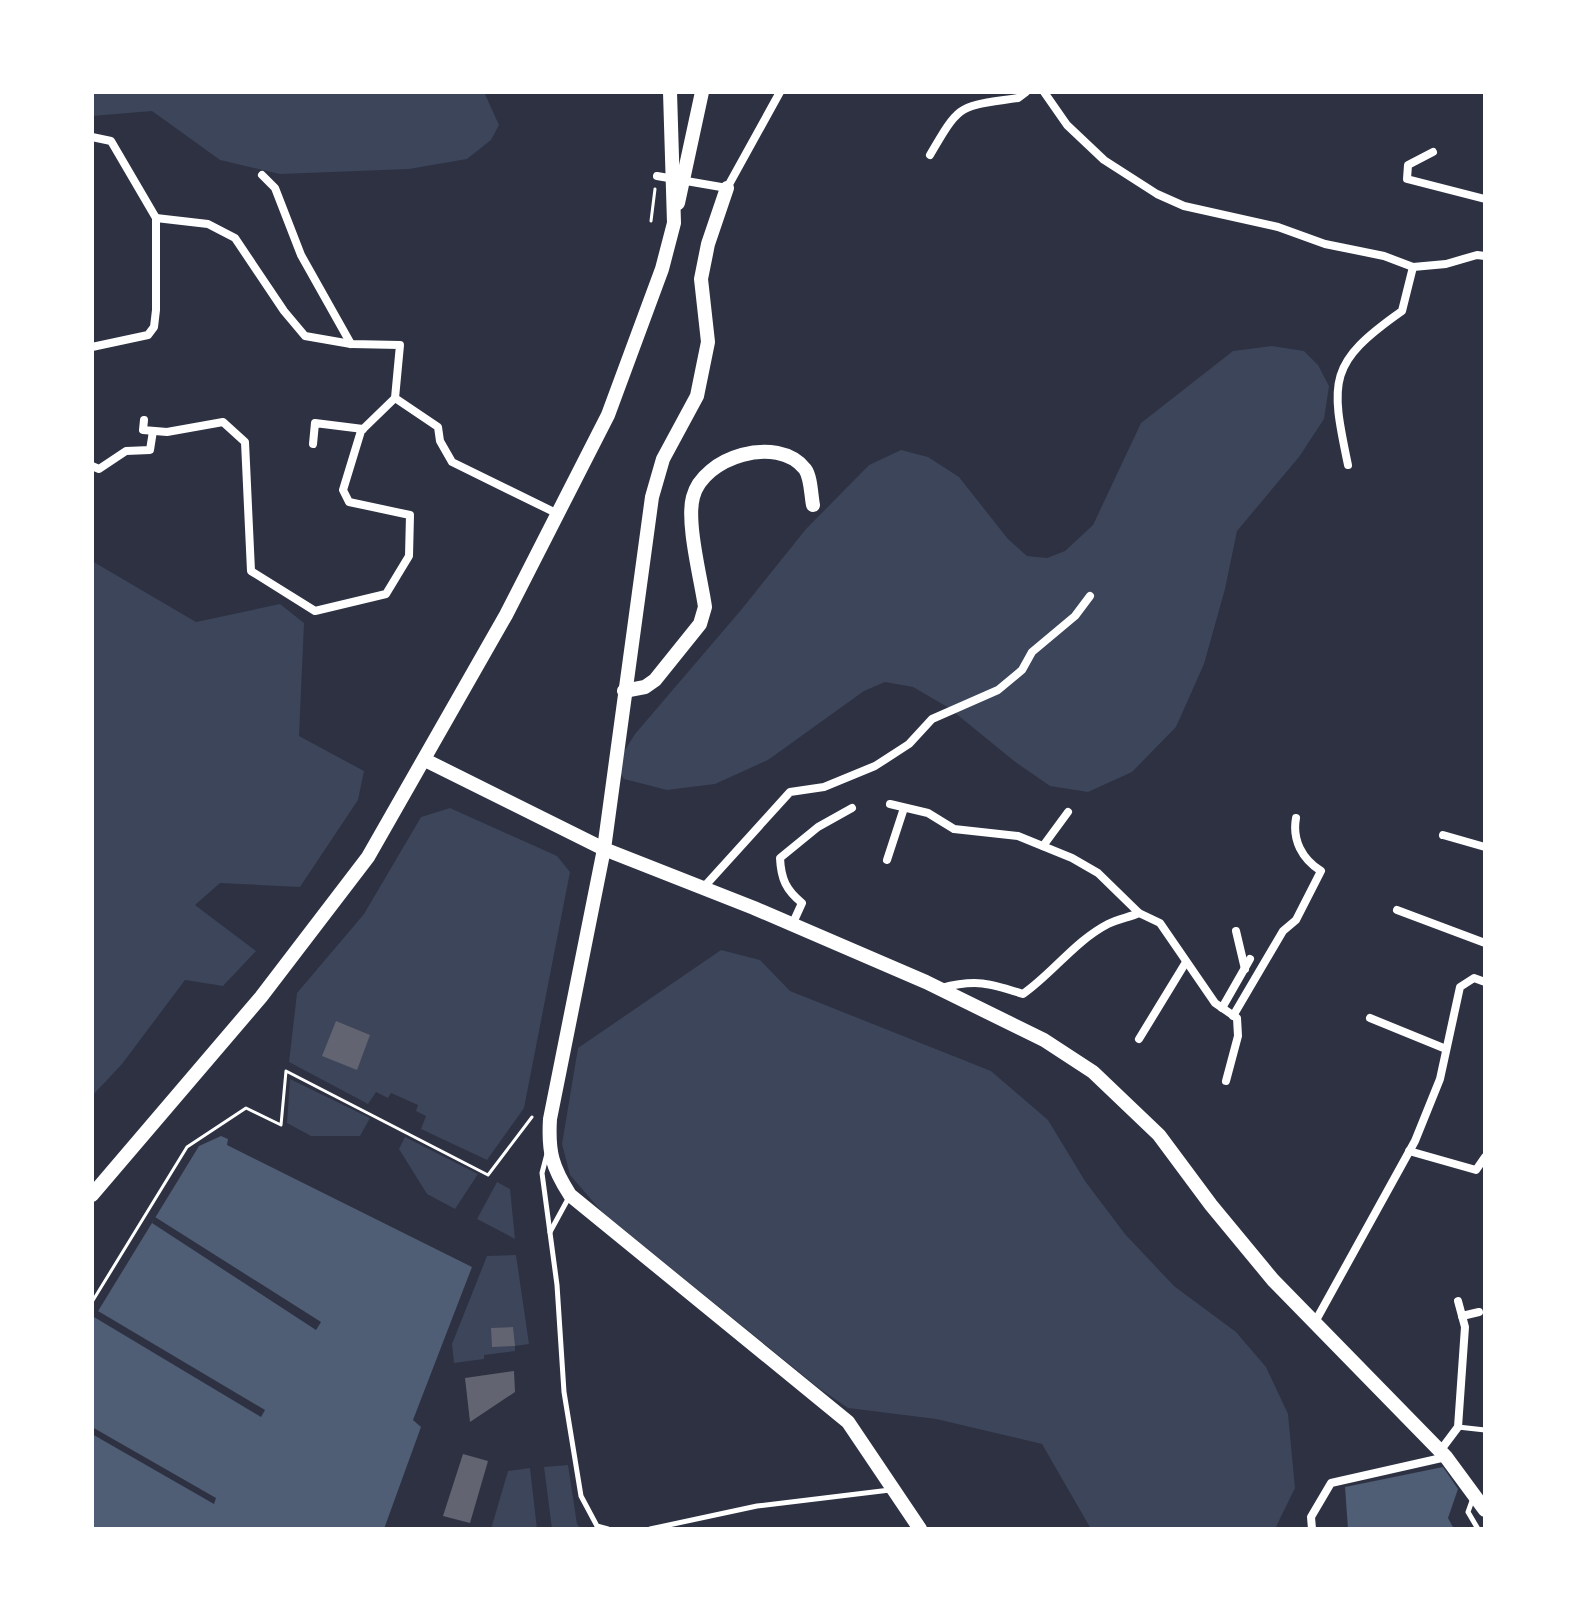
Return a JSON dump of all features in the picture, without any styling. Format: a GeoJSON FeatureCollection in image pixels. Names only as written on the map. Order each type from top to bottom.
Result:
{"type":"FeatureCollection","features":[{"type":"Feature","properties":{"kind":"street"},"geometry":{"type":"LineString","coordinates":[[670,92],[674,223]]}},
{"type":"Feature","properties":{"kind":"street"},"geometry":{"type":"LineString","coordinates":[[92,1195],[261,997],[368,857],[506,615],[608,415],[662,269],[702,92]]}},
{"type":"Feature","properties":{"kind":"street"},"geometry":{"type":"LineString","coordinates":[[780,92],[724,186],[701,279],[708,342],[697,396],[663,459],[652,497],[604,849],[550,1119],[548,1149],[558,1176],[570,1195],[848,1422],[920,1529]]}},
{"type":"Feature","properties":{"kind":"street"},"geometry":{"type":"LineString","coordinates":[[930,155],[960,109],[1018,98],[1026,92]]}},
{"type":"Feature","properties":{"kind":"street"},"geometry":{"type":"LineString","coordinates":[[1044,92],[1067,125],[1104,160],[1157,194],[1184,206],[1278,227],[1325,244],[1384,256],[1413,267],[1485,256]]}},
{"type":"Feature","properties":{"kind":"street"},"geometry":{"type":"LineString","coordinates":[[92,137],[111,141],[156,218],[154,327],[148,335],[92,347]]}},
{"type":"Feature","properties":{"kind":"street"},"geometry":{"type":"LineString","coordinates":[[1433,152],[1408,165],[1407,179],[1485,199]]}},
{"type":"Feature","properties":{"kind":"street"},"geometry":{"type":"LineString","coordinates":[[262,175],[275,188],[301,255],[351,344]]}},
{"type":"Feature","properties":{"kind":"street"},"geometry":{"type":"LineString","coordinates":[[657,176],[724,186]]}},
{"type":"Feature","properties":{"kind":"street"},"geometry":{"type":"LineString","coordinates":[[144,420],[143,430],[167,432],[223,422],[245,442],[251,571],[315,611],[386,594],[409,556],[410,515],[349,502],[343,490],[363,429],[395,398],[400,345],[351,344],[305,336],[284,311],[235,238],[208,224],[156,218]]}},
{"type":"Feature","properties":{"kind":"street"},"geometry":{"type":"LineString","coordinates":[[1348,465],[1336,394],[1341,371],[1349,356],[1402,311],[1413,267]]}},
{"type":"Feature","properties":{"kind":"street"},"geometry":{"type":"LineString","coordinates":[[395,398],[438,427],[440,441],[452,462],[558,514]]}},
{"type":"Feature","properties":{"kind":"street"},"geometry":{"type":"LineString","coordinates":[[313,444],[315,423],[363,429]]}},
{"type":"Feature","properties":{"kind":"street"},"geometry":{"type":"LineString","coordinates":[[92,466],[99,469],[126,451],[150,450],[153,431]]}},
{"type":"Feature","properties":{"kind":"street"},"geometry":{"type":"LineString","coordinates":[[624,691],[645,687],[655,680],[700,624],[704,614],[691,517],[693,497],[702,477],[716,466],[752,452],[776,453],[791,458],[806,471],[813,505]]}},
{"type":"Feature","properties":{"kind":"street"},"geometry":{"type":"LineString","coordinates":[[703,888],[790,792],[824,787],[875,766],[909,744],[932,719],[998,690],[1022,670],[1032,652],[1075,616],[1090,596]]}},
{"type":"Feature","properties":{"kind":"street"},"geometry":{"type":"LineString","coordinates":[[425,760],[604,849],[940,988],[1044,1040],[1093,1072],[1159,1135],[1273,1280],[1443,1454],[1485,1510]]}},
{"type":"Feature","properties":{"kind":"street"},"geometry":{"type":"LineString","coordinates":[[890,804],[928,813],[954,829],[1018,836],[1043,846],[1098,873],[1139,913],[1160,923],[1215,1003],[1237,1018],[1238,1036],[1226,1081]]}},
{"type":"Feature","properties":{"kind":"street"},"geometry":{"type":"LineString","coordinates":[[792,925],[802,903],[788,891],[780,872],[780,858],[818,827],[852,808]]}},
{"type":"Feature","properties":{"kind":"street"},"geometry":{"type":"LineString","coordinates":[[887,860],[904,808]]}},
{"type":"Feature","properties":{"kind":"street"},"geometry":{"type":"LineString","coordinates":[[1043,846],[1068,812]]}},
{"type":"Feature","properties":{"kind":"street"},"geometry":{"type":"LineString","coordinates":[[1233,1016],[1283,931],[1296,920],[1321,871],[1307,862],[1294,832],[1296,818]]}},
{"type":"Feature","properties":{"kind":"street"},"geometry":{"type":"LineString","coordinates":[[1443,835],[1485,847]]}},
{"type":"Feature","properties":{"kind":"street"},"geometry":{"type":"LineString","coordinates":[[1397,910],[1485,943]]}},
{"type":"Feature","properties":{"kind":"street"},"geometry":{"type":"LineString","coordinates":[[940,988],[967,981],[991,984],[1023,994],[1074,947],[1109,923],[1139,913]]}},
{"type":"Feature","properties":{"kind":"street"},"geometry":{"type":"LineString","coordinates":[[1236,931],[1245,969]]}},
{"type":"Feature","properties":{"kind":"street"},"geometry":{"type":"LineString","coordinates":[[1222,1008],[1250,959]]}},
{"type":"Feature","properties":{"kind":"street"},"geometry":{"type":"LineString","coordinates":[[1139,1039],[1186,962]]}},
{"type":"Feature","properties":{"kind":"street"},"geometry":{"type":"LineString","coordinates":[[1315,1322],[1409,1151],[1440,1079],[1460,987],[1474,978],[1484,979]]}},
{"type":"Feature","properties":{"kind":"street"},"geometry":{"type":"LineString","coordinates":[[1370,1018],[1446,1049]]}},
{"type":"Feature","properties":{"kind":"street"},"geometry":{"type":"LineString","coordinates":[[1409,1151],[1476,1170],[1485,1157]]}},
{"type":"Feature","properties":{"kind":"street"},"geometry":{"type":"LineString","coordinates":[[1312,1529],[1311,1517],[1331,1483],[1443,1454],[1458,1427],[1465,1327],[1458,1301]]}},
{"type":"Feature","properties":{"kind":"street"},"geometry":{"type":"LineString","coordinates":[[1462,1316],[1479,1312]]}},
{"type":"Feature","properties":{"kind":"lane"},"geometry":{"type":"LineString","coordinates":[[548,1149],[542,1173],[557,1285],[564,1392],[581,1496],[597,1526],[608,1529]]}},
{"type":"Feature","properties":{"kind":"lane"},"geometry":{"type":"LineString","coordinates":[[550,1233],[570,1195]]}},
{"type":"Feature","properties":{"kind":"lane"},"geometry":{"type":"LineString","coordinates":[[1458,1427],[1485,1430]]}},
{"type":"Feature","properties":{"kind":"lane"},"geometry":{"type":"LineString","coordinates":[[650,1529],[757,1506],[895,1489]]}},
{"type":"Feature","properties":{"kind":"lane"},"geometry":{"type":"LineString","coordinates":[[1474,1495],[1468,1512],[1478,1529]]}},
{"type":"Feature","properties":{"kind":"path"},"geometry":{"type":"LineString","coordinates":[[651,221],[657,176]]}},
{"type":"Feature","properties":{"kind":"path"},"geometry":{"type":"LineString","coordinates":[[92,1302],[187,1147],[246,1108],[281,1125],[286,1071],[488,1175],[532,1117]]}},
{"type":"Feature","properties":{"kind":"shaded area"},"geometry":{"type":"Polygon","coordinates":[[[92,92],[484,92],[499,125],[491,140],[467,159],[409,169],[280,174],[220,160],[152,111],[92,116],[92,92]]]}},
{"type":"Feature","properties":{"kind":"shaded area"},"geometry":{"type":"Polygon","coordinates":[[[1272,346],[1304,351],[1318,365],[1329,386],[1324,419],[1299,457],[1237,531],[1204,664],[1176,727],[1132,772],[1088,792],[1050,786],[949,708],[913,687],[885,682],[864,691],[768,760],[715,784],[667,790],[624,779],[615,766],[635,734],[806,529],[869,465],[901,450],[928,457],[959,477],[1008,539],[1027,556],[1047,558],[1065,551],[1093,525],[1141,423],[1233,351],[1272,346]]]}},
{"type":"Feature","properties":{"kind":"shaded area"},"geometry":{"type":"Polygon","coordinates":[[[92,561],[196,622],[280,604],[304,623],[299,736],[364,771],[358,800],[300,887],[220,883],[195,905],[256,951],[223,986],[185,980],[122,1064],[92,1096],[92,561]]]}},
{"type":"Feature","properties":{"kind":"shaded area"},"geometry":{"type":"Polygon","coordinates":[[[450,808],[557,856],[570,872],[524,1108],[487,1160],[421,1129],[426,1116],[416,1111],[418,1105],[391,1093],[388,1098],[376,1092],[368,1104],[289,1062],[297,993],[364,914],[421,817],[450,808]]]}},
{"type":"Feature","properties":{"kind":"shaded area"},"geometry":{"type":"Polygon","coordinates":[[[721,950],[760,960],[790,991],[991,1071],[1048,1120],[1085,1181],[1125,1234],[1174,1286],[1236,1332],[1266,1367],[1288,1414],[1295,1488],[1275,1529],[1091,1529],[1042,1444],[936,1419],[848,1408],[820,1389],[602,1212],[570,1175],[562,1144],[578,1048],[721,950]]]}},
{"type":"Feature","properties":{"kind":"shaded area"},"geometry":{"type":"Polygon","coordinates":[[[290,1079],[370,1118],[360,1136],[311,1136],[287,1123],[290,1079]]]}},
{"type":"Feature","properties":{"kind":"shaded area"},"geometry":{"type":"Polygon","coordinates":[[[221,1136],[228,1139],[227,1145],[472,1267],[413,1420],[421,1427],[384,1529],[92,1529],[92,1321],[199,1146],[221,1136]]]}},
{"type":"Feature","properties":{"kind":"shaded area"},"geometry":{"type":"Polygon","coordinates":[[[405,1137],[478,1174],[455,1209],[427,1194],[399,1149],[405,1137]]]}},
{"type":"Feature","properties":{"kind":"shaded area"},"geometry":{"type":"Polygon","coordinates":[[[497,1182],[510,1189],[515,1239],[477,1219],[497,1182]]]}},
{"type":"Feature","properties":{"kind":"shaded area"},"geometry":{"type":"Polygon","coordinates":[[[516,1255],[529,1344],[515,1346],[515,1351],[484,1355],[484,1359],[454,1363],[452,1344],[487,1256],[516,1255]]]}},
{"type":"Feature","properties":{"kind":"shaded area"},"geometry":{"type":"Polygon","coordinates":[[[568,1465],[577,1524],[581,1529],[552,1529],[544,1467],[568,1465]]]}},
{"type":"Feature","properties":{"kind":"shaded area"},"geometry":{"type":"Polygon","coordinates":[[[1443,1467],[1458,1489],[1448,1518],[1454,1529],[1348,1529],[1345,1487],[1443,1467]]]}},
{"type":"Feature","properties":{"kind":"shaded area"},"geometry":{"type":"Polygon","coordinates":[[[530,1468],[537,1529],[491,1529],[508,1471],[530,1468]]]}},
{"type":"Feature","properties":{"kind":"pier"},"geometry":{"type":"Polygon","coordinates":[[[155,1217],[321,1322],[316,1330],[152,1223],[155,1217]]]}},
{"type":"Feature","properties":{"kind":"pier"},"geometry":{"type":"Polygon","coordinates":[[[98,1311],[265,1410],[261,1417],[94,1317],[98,1311]]]}},
{"type":"Feature","properties":{"kind":"pier"},"geometry":{"type":"Polygon","coordinates":[[[92,1427],[216,1498],[214,1504],[92,1434],[92,1427]]]}},
{"type":"Feature","properties":{"kind":"building"},"geometry":{"type":"Polygon","coordinates":[[[336,1021],[370,1035],[357,1070],[322,1056],[336,1021]]]}},
{"type":"Feature","properties":{"kind":"building"},"geometry":{"type":"Polygon","coordinates":[[[513,1327],[515,1346],[492,1347],[491,1328],[513,1327]]]}},
{"type":"Feature","properties":{"kind":"building"},"geometry":{"type":"Polygon","coordinates":[[[514,1371],[515,1392],[470,1422],[465,1378],[514,1371]]]}},
{"type":"Feature","properties":{"kind":"building"},"geometry":{"type":"Polygon","coordinates":[[[463,1454],[488,1461],[470,1523],[443,1516],[463,1454]]]}}]}
